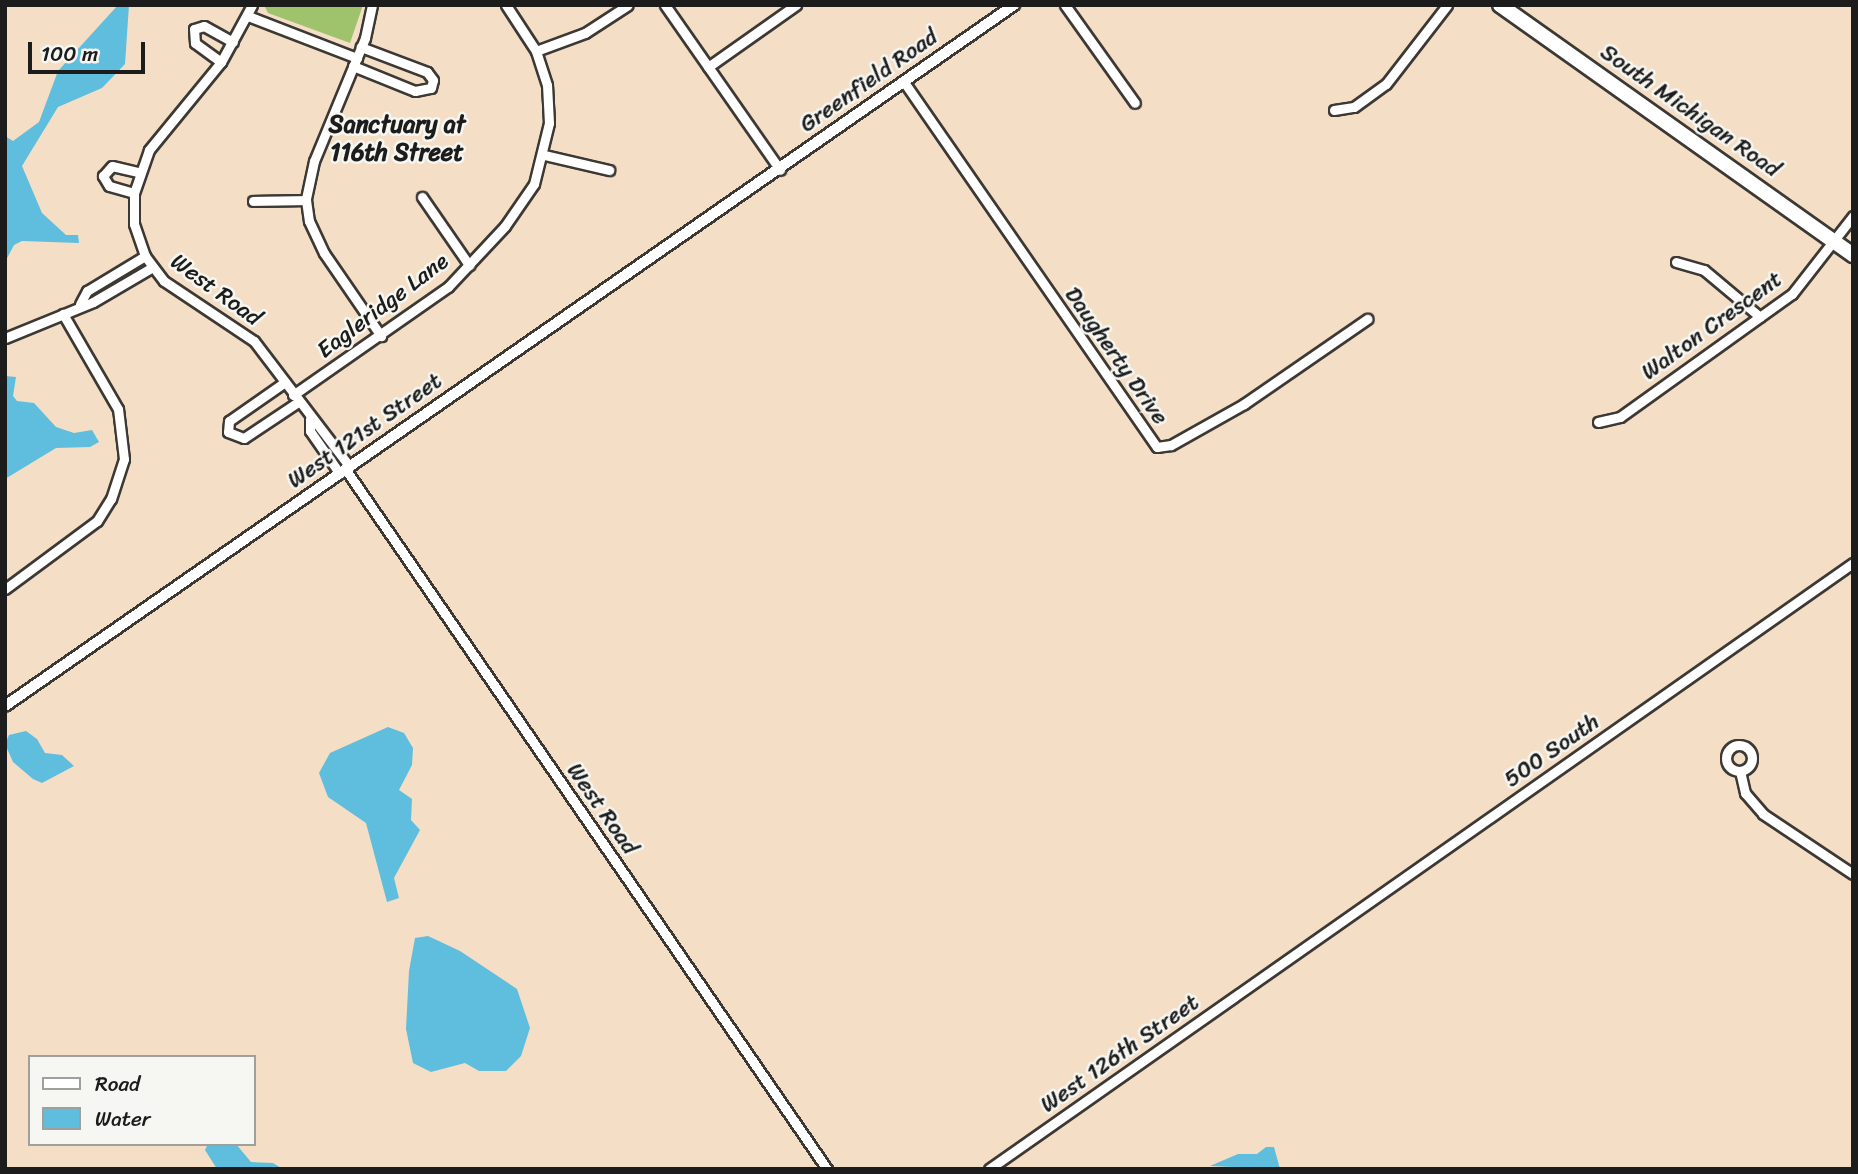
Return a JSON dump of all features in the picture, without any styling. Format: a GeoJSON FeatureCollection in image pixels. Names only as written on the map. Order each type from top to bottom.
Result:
{"type":"FeatureCollection","features":[{"type":"Feature","properties":{"kind":"main road","name":"South Michigan Road"},"geometry":{"type":"LineString","coordinates":[[1500,5],[1853,254]]}},
{"type":"Feature","properties":{"kind":"street","name":"West Road"},"geometry":{"type":"LineString","coordinates":[[252,5],[221,62],[156,141],[139,172],[134,193],[134,224],[145,256],[179,292],[241,329],[285,382],[310,419],[321,424],[345,471],[827,1169]]}},
{"type":"Feature","properties":{"kind":"street"},"geometry":{"type":"LineString","coordinates":[[372,5],[361,47],[314,161],[306,200],[309,221],[324,253],[381,336]]}},
{"type":"Feature","properties":{"kind":"street","name":"Eagleridge Lane"},"geometry":{"type":"LineString","coordinates":[[285,382],[229,421],[228,432],[244,438],[381,336],[469,265],[522,205],[544,155],[549,103],[536,51],[506,5]]}},
{"type":"Feature","properties":{"kind":"street"},"geometry":{"type":"LineString","coordinates":[[536,51],[585,33],[628,5]]}},
{"type":"Feature","properties":{"kind":"street"},"geometry":{"type":"LineString","coordinates":[[665,5],[780,170]]}},
{"type":"Feature","properties":{"kind":"street"},"geometry":{"type":"LineString","coordinates":[[708,67],[796,5]]}},
{"type":"Feature","properties":{"kind":"street","name":"Greenfield Road"},"geometry":{"type":"LineString","coordinates":[[749,191],[1014,5]]}},
{"type":"Feature","properties":{"kind":"street"},"geometry":{"type":"LineString","coordinates":[[1065,5],[1135,103]]}},
{"type":"Feature","properties":{"kind":"street"},"geometry":{"type":"LineString","coordinates":[[1334,110],[1354,107],[1387,84],[1447,5]]}},
{"type":"Feature","properties":{"kind":"street"},"geometry":{"type":"LineString","coordinates":[[248,16],[415,91],[431,88],[433,79],[427,72],[361,47]]}},
{"type":"Feature","properties":{"kind":"street"},"geometry":{"type":"LineString","coordinates":[[221,62],[195,43],[192,33],[204,26],[233,42]]}},
{"type":"Feature","properties":{"kind":"street","name":"Daugherty Drive"},"geometry":{"type":"LineString","coordinates":[[904,82],[1157,447],[1171,445],[1244,404],[1367,319]]}},
{"type":"Feature","properties":{"kind":"street"},"geometry":{"type":"LineString","coordinates":[[544,155],[609,170]]}},
{"type":"Feature","properties":{"kind":"street"},"geometry":{"type":"LineString","coordinates":[[134,193],[109,186],[103,176],[112,166],[139,172]]}},
{"type":"Feature","properties":{"kind":"street","name":"West 121st Street"},"geometry":{"type":"LineString","coordinates":[[5,706],[749,191]]}},
{"type":"Feature","properties":{"kind":"street"},"geometry":{"type":"LineString","coordinates":[[422,197],[469,265]]}},
{"type":"Feature","properties":{"kind":"street"},"geometry":{"type":"LineString","coordinates":[[253,201],[306,200]]}},
{"type":"Feature","properties":{"kind":"street","name":"Walton Crescent"},"geometry":{"type":"LineString","coordinates":[[1598,422],[1620,417],[1760,317],[1807,279],[1853,216]]}},
{"type":"Feature","properties":{"kind":"street"},"geometry":{"type":"LineString","coordinates":[[80,304],[87,291],[145,256]]}},
{"type":"Feature","properties":{"kind":"street"},"geometry":{"type":"LineString","coordinates":[[1676,262],[1716,278],[1760,317]]}},
{"type":"Feature","properties":{"kind":"street"},"geometry":{"type":"LineString","coordinates":[[5,338],[64,314],[80,304],[93,302],[153,267]]}},
{"type":"Feature","properties":{"kind":"street"},"geometry":{"type":"LineString","coordinates":[[5,589],[89,531],[106,510],[121,471],[125,444],[118,409],[64,314]]}},
{"type":"Feature","properties":{"kind":"street","name":"500 South"},"geometry":{"type":"LineString","coordinates":[[1273,970],[1853,563]]}},
{"type":"Feature","properties":{"kind":"street"},"geometry":{"type":"LineString","coordinates":[[1740,771],[1745,793],[1763,814],[1853,874]]}},
{"type":"Feature","properties":{"kind":"street","name":"West 126th Street"},"geometry":{"type":"LineString","coordinates":[[989,1169],[1273,970]]}},
{"type":"Feature","properties":{"kind":"green space"},"geometry":{"type":"Polygon","coordinates":[[[264,5],[363,5],[350,43],[268,13],[264,5]]]}},
{"type":"Feature","properties":{"kind":"water"},"geometry":{"type":"Polygon","coordinates":[[[118,5],[129,5],[125,64],[102,88],[58,107],[22,166],[42,213],[66,235],[78,235],[79,243],[22,241],[14,245],[5,262],[5,136],[13,141],[39,122],[58,71],[118,5]]]}},
{"type":"Feature","properties":{"kind":"water"},"geometry":{"type":"Polygon","coordinates":[[[5,376],[16,377],[13,396],[17,401],[34,403],[56,427],[74,433],[92,430],[99,442],[90,447],[56,448],[5,479],[5,376]]]}},
{"type":"Feature","properties":{"kind":"water"},"geometry":{"type":"Polygon","coordinates":[[[388,727],[404,733],[413,748],[412,765],[399,790],[412,799],[411,820],[420,830],[394,878],[399,898],[387,902],[366,823],[328,797],[319,773],[330,753],[388,727]]]}},
{"type":"Feature","properties":{"kind":"water"},"geometry":{"type":"Polygon","coordinates":[[[26,731],[37,739],[45,753],[62,755],[74,766],[42,783],[33,779],[13,762],[5,744],[9,735],[26,731]]]}},
{"type":"Feature","properties":{"kind":"water"},"geometry":{"type":"Polygon","coordinates":[[[428,936],[460,951],[517,989],[530,1028],[521,1056],[506,1071],[479,1071],[465,1063],[431,1072],[413,1063],[406,1029],[409,971],[415,938],[428,936]]]}},
{"type":"Feature","properties":{"kind":"water"},"geometry":{"type":"Polygon","coordinates":[[[207,1146],[238,1146],[251,1162],[273,1163],[283,1169],[217,1169],[205,1150],[207,1146]]]}},
{"type":"Feature","properties":{"kind":"water"},"geometry":{"type":"Polygon","coordinates":[[[1266,1147],[1274,1147],[1280,1169],[1210,1166],[1238,1154],[1257,1154],[1266,1147]]]}},
{"type":"Feature","properties":{"kind":"district","name":"Sanctuary at 116th Street"},"geometry":{"type":"Point","coordinates":[397,139]}}]}
